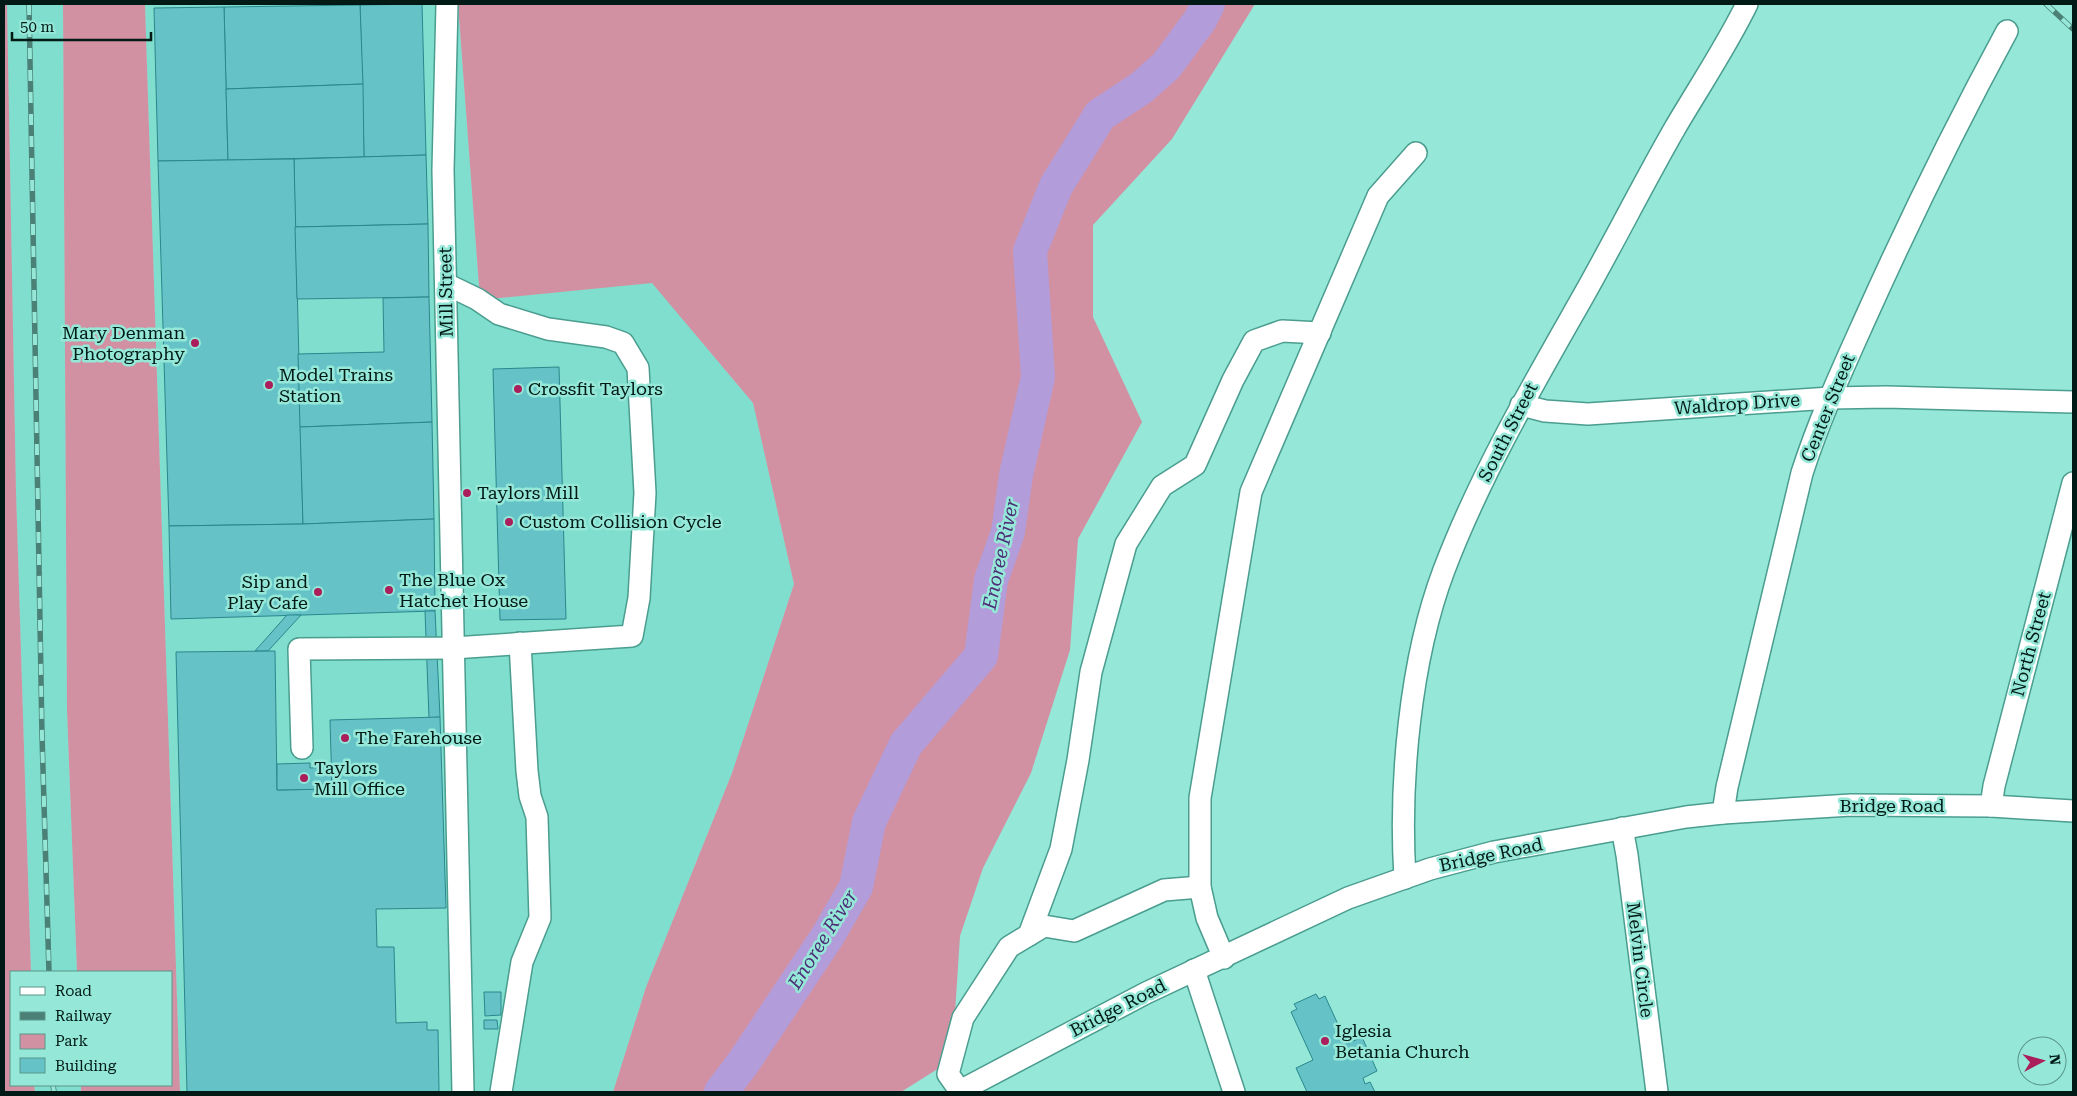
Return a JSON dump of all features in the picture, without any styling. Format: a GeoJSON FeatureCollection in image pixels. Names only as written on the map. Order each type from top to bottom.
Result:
{"type":"FeatureCollection","features":[{"type":"Feature","properties":{"kind":"street","name":"Mill Street"},"geometry":{"type":"LineString","coordinates":[[447,4],[443,170],[464,1092]]}},
{"type":"Feature","properties":{"kind":"street","name":"South Street"},"geometry":{"type":"LineString","coordinates":[[1405,878],[1403,839],[1407,747],[1424,638],[1443,571],[1466,517],[1521,405],[1674,130],[1735,28],[1747,4]]}},
{"type":"Feature","properties":{"kind":"street","name":"Center Street"},"geometry":{"type":"LineString","coordinates":[[1723,812],[1727,787],[1802,473],[1812,441],[1890,263],[1964,112],[2007,30]]}},
{"type":"Feature","properties":{"kind":"street"},"geometry":{"type":"LineString","coordinates":[[1224,958],[1207,918],[1200,887],[1200,798],[1251,492],[1378,196],[1416,153]]}},
{"type":"Feature","properties":{"kind":"street"},"geometry":{"type":"LineString","coordinates":[[302,748],[299,649],[453,648],[632,636],[640,598],[645,493],[638,368],[624,343],[606,337],[548,329],[499,314],[477,299],[446,284]]}},
{"type":"Feature","properties":{"kind":"street"},"geometry":{"type":"LineString","coordinates":[[1029,935],[1061,849],[1092,672],[1126,544],[1162,486],[1195,465],[1233,380],[1254,341],[1282,331],[1320,333]]}},
{"type":"Feature","properties":{"kind":"street","name":"Waldrop Drive"},"geometry":{"type":"LineString","coordinates":[[1521,405],[1546,411],[1588,414],[1830,398],[1886,397],[2073,402]]}},
{"type":"Feature","properties":{"kind":"street","name":"North Street"},"geometry":{"type":"LineString","coordinates":[[1990,806],[2073,483]]}},
{"type":"Feature","properties":{"kind":"street"},"geometry":{"type":"LineString","coordinates":[[501,1092],[522,962],[540,918],[537,817],[530,796],[527,771],[520,643]]}},
{"type":"Feature","properties":{"kind":"street","name":"Bridge Road"},"geometry":{"type":"LineString","coordinates":[[959,1092],[1038,1048],[1194,970],[1224,958],[1348,898],[1430,869],[1494,852],[1622,828],[1723,812],[1850,805],[1990,806],[2073,811]]}},
{"type":"Feature","properties":{"kind":"street","name":"Melvin Circle"},"geometry":{"type":"LineString","coordinates":[[1622,828],[1657,1092]]}},
{"type":"Feature","properties":{"kind":"street"},"geometry":{"type":"LineString","coordinates":[[959,1092],[948,1074],[963,1018],[1009,947],[1044,926],[1074,931],[1164,890],[1200,887]]}},
{"type":"Feature","properties":{"kind":"street"},"geometry":{"type":"LineString","coordinates":[[1194,970],[1222,1050],[1234,1092]]}},
{"type":"Feature","properties":{"kind":"shaded area"},"geometry":{"type":"Polygon","coordinates":[[[7,4],[63,4],[67,710],[77,971],[31,971],[16,491],[7,4]]]}},
{"type":"Feature","properties":{"kind":"shaded area","name":"Taylors Mill"},"geometry":{"type":"Polygon","coordinates":[[[145,4],[458,4],[480,300],[652,282],[753,403],[794,584],[732,773],[646,987],[613,1092],[180,1092],[145,4]]]}},
{"type":"Feature","properties":{"kind":"shaded area"},"geometry":{"type":"Polygon","coordinates":[[[34,1086],[81,1086],[81,1092],[35,1092],[34,1086]]]}},
{"type":"Feature","properties":{"kind":"green space"},"geometry":{"type":"Polygon","coordinates":[[[4,4],[7,4],[16,491],[31,971],[10,971],[10,1086],[34,1086],[35,1092],[4,1092],[4,4]]]}},
{"type":"Feature","properties":{"kind":"green space"},"geometry":{"type":"Polygon","coordinates":[[[63,4],[145,4],[180,1092],[81,1092],[81,1086],[172,1086],[172,971],[77,971],[67,710],[63,4]]]}},
{"type":"Feature","properties":{"kind":"green space"},"geometry":{"type":"Polygon","coordinates":[[[458,4],[1255,4],[1172,139],[1093,225],[1093,317],[1142,422],[1078,539],[1070,650],[1031,773],[983,868],[960,936],[952,1060],[901,1092],[613,1092],[646,987],[732,773],[794,584],[753,403],[652,283],[480,300],[458,4]]]}},
{"type":"Feature","properties":{"kind":"building"},"geometry":{"type":"Polygon","coordinates":[[[422,4],[426,155],[364,157],[360,5],[422,4]]]}},
{"type":"Feature","properties":{"kind":"building"},"geometry":{"type":"Polygon","coordinates":[[[360,5],[363,84],[226,89],[224,7],[360,5]]]}},
{"type":"Feature","properties":{"kind":"building"},"geometry":{"type":"Polygon","coordinates":[[[224,7],[228,160],[158,161],[154,8],[224,7]]]}},
{"type":"Feature","properties":{"kind":"building"},"geometry":{"type":"Polygon","coordinates":[[[363,84],[364,157],[228,160],[226,89],[363,84]]]}},
{"type":"Feature","properties":{"kind":"building"},"geometry":{"type":"Polygon","coordinates":[[[426,155],[428,224],[295,227],[294,159],[426,155]]]}},
{"type":"Feature","properties":{"kind":"building"},"geometry":{"type":"Polygon","coordinates":[[[294,159],[303,524],[169,526],[158,161],[294,159]]]}},
{"type":"Feature","properties":{"kind":"building"},"geometry":{"type":"Polygon","coordinates":[[[428,224],[429,297],[297,299],[295,227],[428,224]]]}},
{"type":"Feature","properties":{"kind":"building"},"geometry":{"type":"Polygon","coordinates":[[[429,297],[432,422],[300,427],[298,354],[384,352],[383,298],[429,297]]]}},
{"type":"Feature","properties":{"kind":"building"},"geometry":{"type":"Polygon","coordinates":[[[559,367],[566,619],[500,620],[493,369],[559,367]]]}},
{"type":"Feature","properties":{"kind":"building"},"geometry":{"type":"Polygon","coordinates":[[[432,422],[434,519],[303,524],[300,427],[432,422]]]}},
{"type":"Feature","properties":{"kind":"building"},"geometry":{"type":"Polygon","coordinates":[[[434,519],[435,611],[171,619],[169,526],[303,524],[434,519]]]}},
{"type":"Feature","properties":{"kind":"building"},"geometry":{"type":"Polygon","coordinates":[[[425,611],[435,611],[440,717],[429,718],[425,611]]]}},
{"type":"Feature","properties":{"kind":"building"},"geometry":{"type":"Polygon","coordinates":[[[287,615],[301,615],[268,651],[255,651],[287,615]]]}},
{"type":"Feature","properties":{"kind":"building"},"geometry":{"type":"Polygon","coordinates":[[[275,651],[277,790],[332,789],[330,720],[440,717],[446,908],[376,909],[377,947],[394,947],[396,1023],[427,1022],[427,1030],[438,1030],[439,1092],[187,1092],[176,652],[275,651]]]}},
{"type":"Feature","properties":{"kind":"building","name":"Taylors Mill Office"},"geometry":{"type":"Polygon","coordinates":[[[310,763],[310,768],[331,767],[332,789],[277,790],[277,764],[310,763]]]}},
{"type":"Feature","properties":{"kind":"building"},"geometry":{"type":"Polygon","coordinates":[[[484,992],[501,992],[501,1015],[485,1016],[484,992]]]}},
{"type":"Feature","properties":{"kind":"building","name":"Iglesia Betania Church"},"geometry":{"type":"Polygon","coordinates":[[[1316,994],[1319,999],[1325,996],[1347,1044],[1362,1037],[1377,1071],[1363,1078],[1365,1084],[1370,1082],[1375,1092],[1307,1092],[1296,1068],[1313,1060],[1291,1012],[1297,1009],[1294,1004],[1316,994]]]}},
{"type":"Feature","properties":{"kind":"building"},"geometry":{"type":"Polygon","coordinates":[[[484,1020],[497,1020],[498,1029],[484,1029],[484,1020]]]}},
{"type":"Feature","properties":{"kind":"waterway","name":"Enoree River"},"geometry":{"type":"LineString","coordinates":[[721,1092],[743,1063],[827,937],[856,887],[869,822],[906,744],[981,656],[991,580],[1008,532],[1016,475],[1038,377],[1030,251],[1056,186],[1100,115],[1141,88],[1166,66],[1200,20],[1208,4]]}},
{"type":"Feature","properties":{"kind":"railway"},"geometry":{"type":"LineString","coordinates":[[29,4],[42,735],[49,971]]}},
{"type":"Feature","properties":{"kind":"railway"},"geometry":{"type":"LineString","coordinates":[[2046,4],[2073,29]]}},
{"type":"Feature","properties":{"kind":"railway"},"geometry":{"type":"LineString","coordinates":[[53,1086],[54,1092]]}},
{"type":"Feature","properties":{"kind":"place","name":"Mary Denman Photography"},"geometry":{"type":"Point","coordinates":[195,343]}},
{"type":"Feature","properties":{"kind":"place","name":"Model Trains Station"},"geometry":{"type":"Point","coordinates":[269,385]}},
{"type":"Feature","properties":{"kind":"place","name":"Crossfit Taylors"},"geometry":{"type":"Point","coordinates":[518,389]}},
{"type":"Feature","properties":{"kind":"place","name":"Taylors Mill"},"geometry":{"type":"Point","coordinates":[467,493]}},
{"type":"Feature","properties":{"kind":"place","name":"Custom Collision Cycle"},"geometry":{"type":"Point","coordinates":[509,522]}},
{"type":"Feature","properties":{"kind":"place","name":"The Blue Ox Hatchet House"},"geometry":{"type":"Point","coordinates":[389,590]}},
{"type":"Feature","properties":{"kind":"place","name":"Sip and Play Cafe"},"geometry":{"type":"Point","coordinates":[318,592]}},
{"type":"Feature","properties":{"kind":"place","name":"The Farehouse"},"geometry":{"type":"Point","coordinates":[345,738]}},
{"type":"Feature","properties":{"kind":"place","name":"Taylors Mill Office"},"geometry":{"type":"Point","coordinates":[304,778]}},
{"type":"Feature","properties":{"kind":"place","name":"Iglesia Betania Church"},"geometry":{"type":"Point","coordinates":[1325,1041]}}]}
